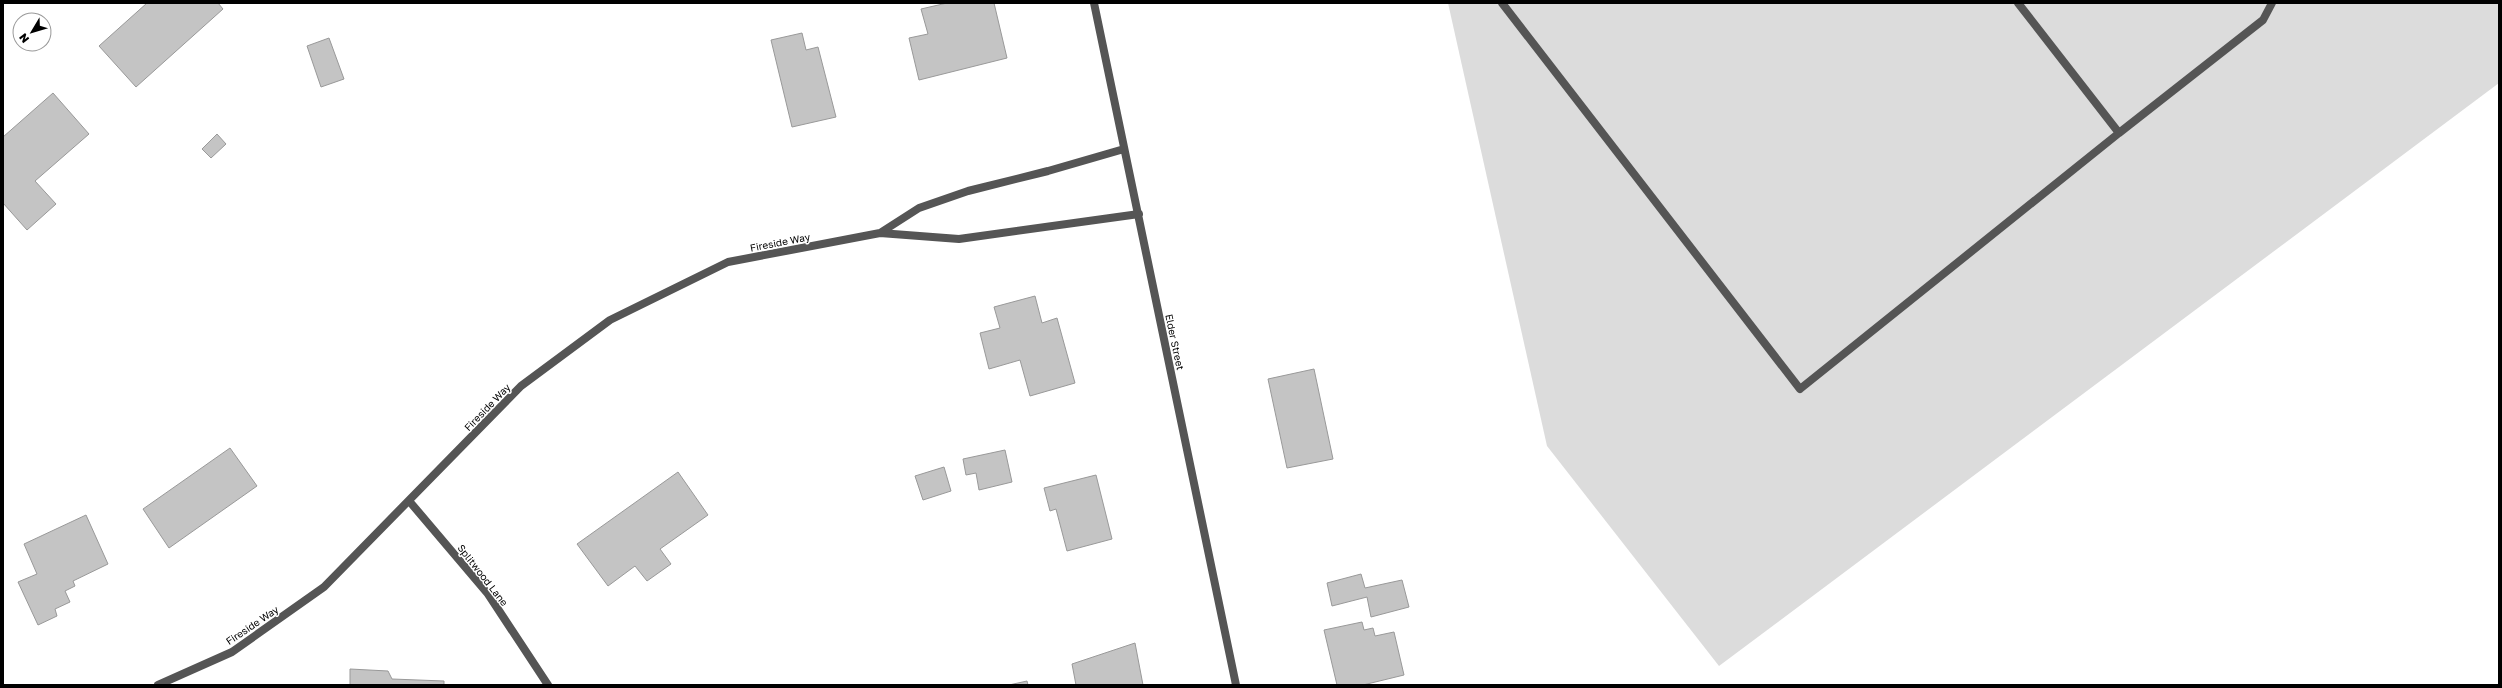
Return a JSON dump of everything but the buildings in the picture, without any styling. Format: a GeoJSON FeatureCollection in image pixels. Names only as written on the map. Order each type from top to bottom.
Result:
{"type":"FeatureCollection","features":[{"type":"Feature","properties":{"kind":"street","name":"Elder Street"},"geometry":{"type":"LineString","coordinates":[[1094,3],[1236,685]]}},
{"type":"Feature","properties":{"kind":"street"},"geometry":{"type":"LineString","coordinates":[[1502,3],[1800,389],[2119,133],[2263,20],[2272,3]]}},
{"type":"Feature","properties":{"kind":"street"},"geometry":{"type":"LineString","coordinates":[[2018,3],[2119,133]]}},
{"type":"Feature","properties":{"kind":"street","name":"Fireside Way"},"geometry":{"type":"LineString","coordinates":[[880,233],[919,208],[968,191],[1124,150]]}},
{"type":"Feature","properties":{"kind":"street","name":"Fireside Way"},"geometry":{"type":"LineString","coordinates":[[158,685],[232,652],[324,587],[410,502],[521,386],[610,320],[728,262],[880,233],[959,239],[1139,214]]}},
{"type":"Feature","properties":{"kind":"street","name":"Splitwood Lane"},"geometry":{"type":"LineString","coordinates":[[410,502],[488,594],[548,685]]}},
{"type":"Feature","properties":{"kind":"shaded area"},"geometry":{"type":"Polygon","coordinates":[[[1448,3],[2499,3],[2499,83],[1719,666],[1547,446],[1448,3]]]}}]}
